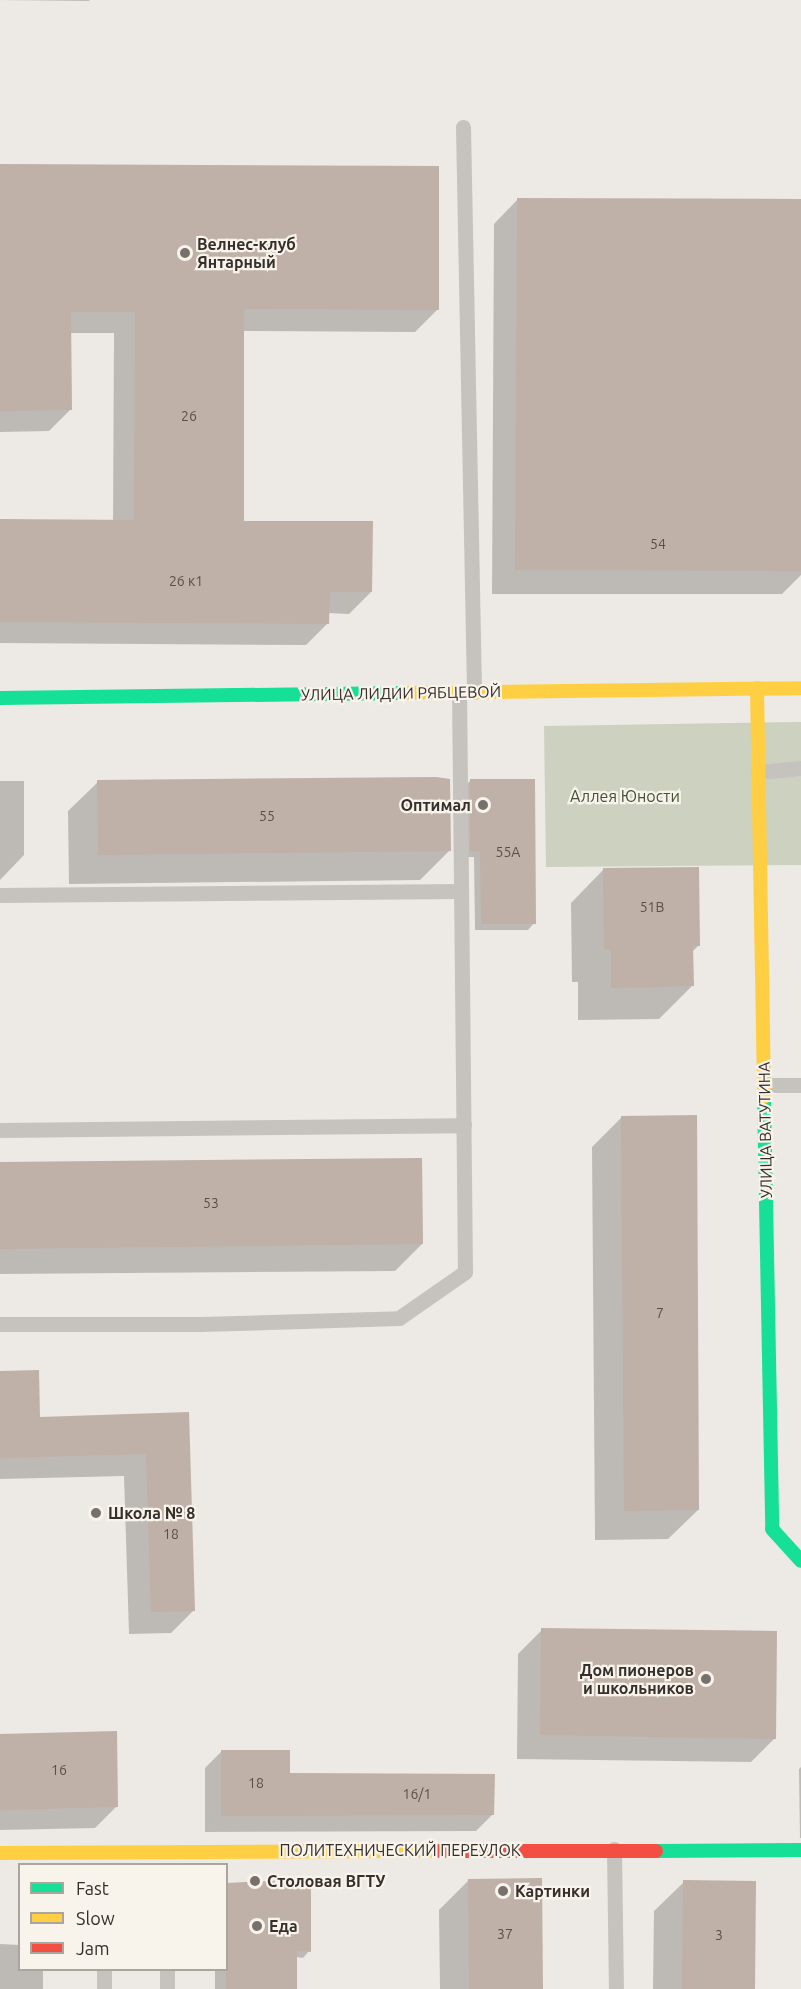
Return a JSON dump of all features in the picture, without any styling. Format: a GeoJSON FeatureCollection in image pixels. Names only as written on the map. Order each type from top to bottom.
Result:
{"type":"FeatureCollection","features":[{"type":"Feature","properties":{"kind":"street","name":"УЛИЦА ВАТУТИНА"},"geometry":{"type":"LineString","coordinates":[[757,688],[772,1529],[801,1561]]}},
{"type":"Feature","properties":{"kind":"street","name":"УЛИЦА ЛИДИИ РЯБЦЕВОЙ"},"geometry":{"type":"LineString","coordinates":[[0,698],[801,688]]}},
{"type":"Feature","properties":{"kind":"street","name":"ПОЛИТЕХНИЧЕСКИЙ ПЕРЕУЛОК"},"geometry":{"type":"LineString","coordinates":[[0,1853],[167,1858],[614,1849],[801,1850]]}},
{"type":"Feature","properties":{"kind":"lane"},"geometry":{"type":"LineString","coordinates":[[0,1323],[201,1324],[399,1318],[465,1272],[461,891],[467,692],[464,127]]}},
{"type":"Feature","properties":{"kind":"lane"},"geometry":{"type":"LineString","coordinates":[[758,772],[801,768]]}},
{"type":"Feature","properties":{"kind":"lane"},"geometry":{"type":"LineString","coordinates":[[0,895],[461,891]]}},
{"type":"Feature","properties":{"kind":"lane"},"geometry":{"type":"LineString","coordinates":[[764,1085],[801,1085]]}},
{"type":"Feature","properties":{"kind":"lane"},"geometry":{"type":"LineString","coordinates":[[0,1130],[464,1125]]}},
{"type":"Feature","properties":{"kind":"lane"},"geometry":{"type":"LineString","coordinates":[[614,1849],[616,1989]]}},
{"type":"Feature","properties":{"kind":"lane"},"geometry":{"type":"LineString","coordinates":[[104,1971],[104,1989]]}},
{"type":"Feature","properties":{"kind":"lane"},"geometry":{"type":"LineString","coordinates":[[167,1971],[167,1989]]}},
{"type":"Feature","properties":{"kind":"green space","name":"Аллея Юности"},"geometry":{"type":"Polygon","coordinates":[[[801,722],[801,865],[546,867],[544,726],[801,722]]]}},
{"type":"Feature","properties":{"kind":"building"},"geometry":{"type":"Polygon","coordinates":[[[0,164],[439,166],[439,310],[244,309],[244,521],[373,521],[372,592],[330,592],[329,624],[0,622],[0,519],[134,520],[135,312],[71,312],[72,410],[0,411],[0,164]]]}},
{"type":"Feature","properties":{"kind":"building"},"geometry":{"type":"Polygon","coordinates":[[[517,198],[801,199],[801,571],[515,570],[517,198]]]}},
{"type":"Feature","properties":{"kind":"building"},"geometry":{"type":"Polygon","coordinates":[[[436,777],[450,779],[451,851],[98,855],[97,780],[436,777]]]}},
{"type":"Feature","properties":{"kind":"building"},"geometry":{"type":"Polygon","coordinates":[[[470,779],[535,779],[536,924],[481,924],[480,851],[470,851],[470,779]]]}},
{"type":"Feature","properties":{"kind":"building"},"geometry":{"type":"Polygon","coordinates":[[[699,867],[700,946],[693,946],[694,986],[611,988],[611,950],[604,949],[603,868],[699,867]]]}},
{"type":"Feature","properties":{"kind":"building"},"geometry":{"type":"Polygon","coordinates":[[[697,1115],[699,1510],[624,1511],[621,1116],[697,1115]]]}},
{"type":"Feature","properties":{"kind":"building"},"geometry":{"type":"Polygon","coordinates":[[[422,1158],[423,1244],[0,1249],[0,1162],[422,1158]]]}},
{"type":"Feature","properties":{"kind":"building"},"geometry":{"type":"Polygon","coordinates":[[[39,1370],[40,1417],[189,1412],[195,1611],[151,1612],[146,1454],[0,1458],[0,1371],[39,1370]]]}},
{"type":"Feature","properties":{"kind":"building"},"geometry":{"type":"Polygon","coordinates":[[[541,1628],[777,1631],[776,1739],[540,1735],[541,1628]]]}},
{"type":"Feature","properties":{"kind":"building"},"geometry":{"type":"Polygon","coordinates":[[[117,1731],[118,1807],[0,1810],[0,1734],[117,1731]]]}},
{"type":"Feature","properties":{"kind":"building"},"geometry":{"type":"Polygon","coordinates":[[[221,1750],[290,1750],[290,1773],[495,1774],[494,1815],[221,1816],[221,1750]]]}},
{"type":"Feature","properties":{"kind":"building"},"geometry":{"type":"Polygon","coordinates":[[[542,1878],[543,1989],[469,1989],[468,1879],[542,1878]]]}},
{"type":"Feature","properties":{"kind":"building"},"geometry":{"type":"Polygon","coordinates":[[[311,1879],[311,1952],[297,1951],[297,1989],[226,1989],[228,1883],[311,1879]]]}},
{"type":"Feature","properties":{"kind":"building"},"geometry":{"type":"Polygon","coordinates":[[[683,1880],[756,1881],[755,1989],[682,1989],[683,1880]]]}},
{"type":"Feature","properties":{"kind":"traffic: fast"},"geometry":{"type":"LineString","coordinates":[[0,698],[404,693]]}},
{"type":"Feature","properties":{"kind":"traffic: fast"},"geometry":{"type":"LineString","coordinates":[[764,1097],[772,1529],[801,1561]]}},
{"type":"Feature","properties":{"kind":"traffic: fast"},"geometry":{"type":"LineString","coordinates":[[656,1851],[801,1850]]}},
{"type":"Feature","properties":{"kind":"traffic: slow"},"geometry":{"type":"LineString","coordinates":[[757,688],[764,1097]]}},
{"type":"Feature","properties":{"kind":"traffic: slow"},"geometry":{"type":"LineString","coordinates":[[404,693],[801,688]]}},
{"type":"Feature","properties":{"kind":"traffic: slow"},"geometry":{"type":"LineString","coordinates":[[0,1853],[440,1851]]}},
{"type":"Feature","properties":{"kind":"traffic: jam"},"geometry":{"type":"LineString","coordinates":[[440,1851],[656,1851]]}},
{"type":"Feature","properties":{"kind":"place","name":"Велнес-клуб Янтарный"},"geometry":{"type":"Point","coordinates":[185,253]}},
{"type":"Feature","properties":{"kind":"place","name":"Оптимал"},"geometry":{"type":"Point","coordinates":[483,805]}},
{"type":"Feature","properties":{"kind":"place","name":"Школа № 8"},"geometry":{"type":"Point","coordinates":[96,1513]}},
{"type":"Feature","properties":{"kind":"place","name":"Дом пионеров и школьников"},"geometry":{"type":"Point","coordinates":[706,1679]}},
{"type":"Feature","properties":{"kind":"place","name":"Столовая ВГТУ"},"geometry":{"type":"Point","coordinates":[255,1881]}},
{"type":"Feature","properties":{"kind":"place","name":"Картинки"},"geometry":{"type":"Point","coordinates":[503,1891]}},
{"type":"Feature","properties":{"kind":"place","name":"Еда"},"geometry":{"type":"Point","coordinates":[257,1926]}}]}
